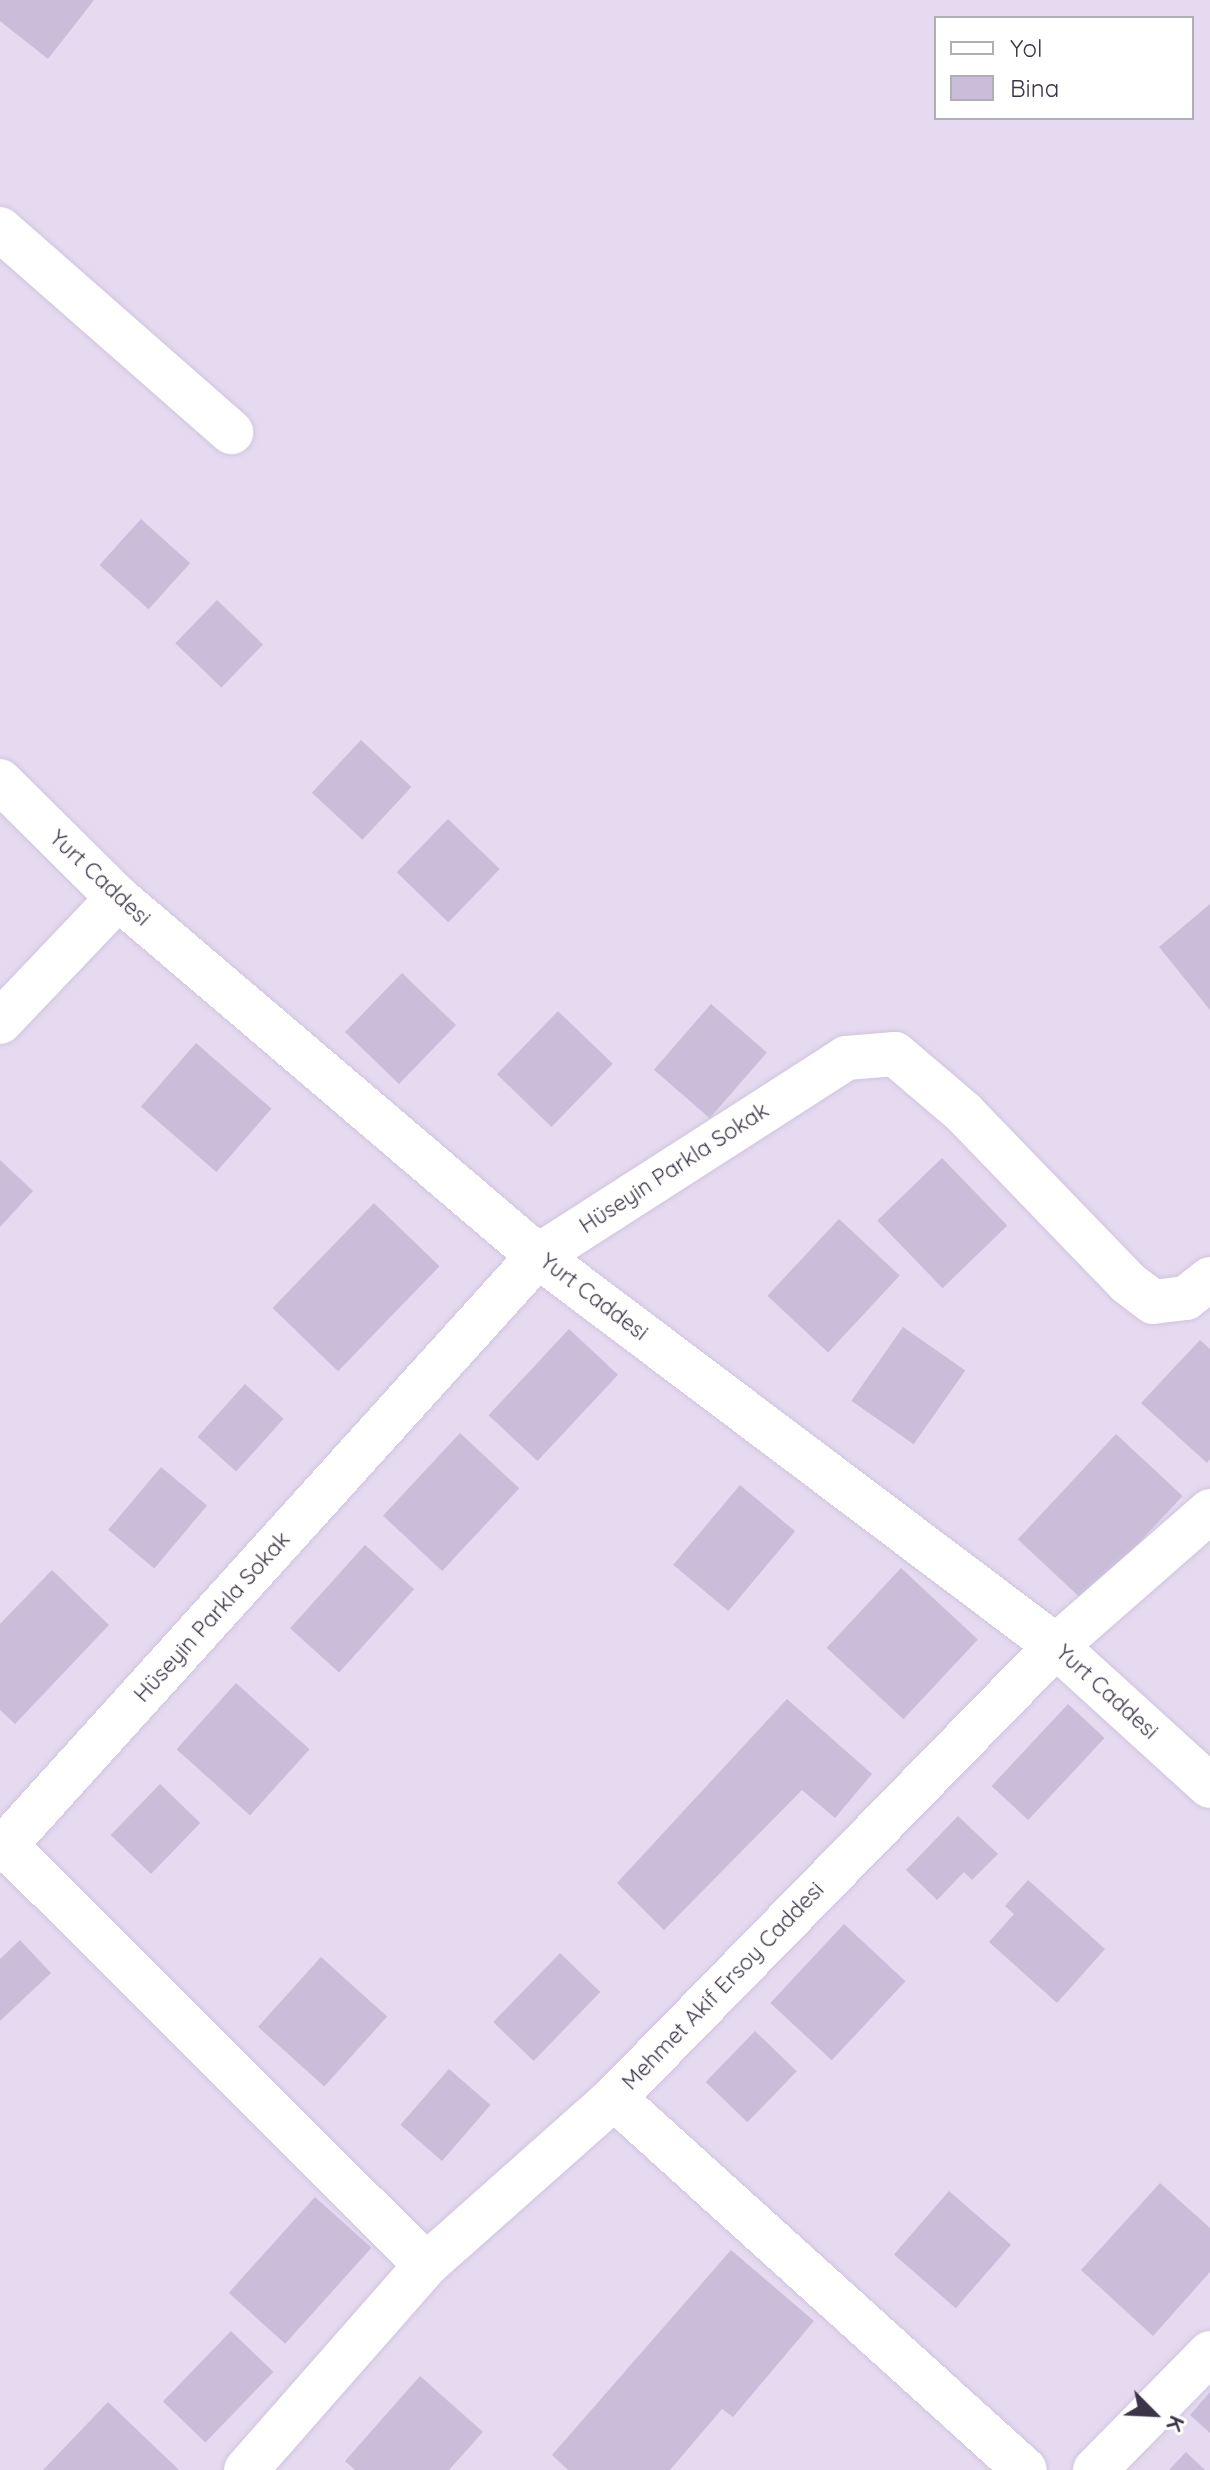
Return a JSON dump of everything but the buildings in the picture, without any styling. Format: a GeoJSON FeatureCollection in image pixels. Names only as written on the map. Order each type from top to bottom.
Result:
{"type":"FeatureCollection","features":[{"type":"Feature","properties":{"kind":"street"},"geometry":{"type":"LineString","coordinates":[[0,229],[231,432]]}},
{"type":"Feature","properties":{"kind":"street","name":"Yurt Caddesi"},"geometry":{"type":"LineString","coordinates":[[0,781],[118,898],[538,1256],[1056,1646],[1210,1786]]}},
{"type":"Feature","properties":{"kind":"street"},"geometry":{"type":"LineString","coordinates":[[0,1022],[118,898]]}},
{"type":"Feature","properties":{"kind":"street","name":"Hüseyin Parkla Sokak"},"geometry":{"type":"LineString","coordinates":[[3,1848],[538,1256],[846,1058],[895,1054],[964,1113],[1128,1283],[1153,1302],[1186,1298],[1210,1279]]}},
{"type":"Feature","properties":{"kind":"street","name":"Mehmet Akif Ersoy Caddesi"},"geometry":{"type":"LineString","coordinates":[[246,2470],[426,2265],[614,2098],[1056,1646],[1210,1511]]}},
{"type":"Feature","properties":{"kind":"street"},"geometry":{"type":"LineString","coordinates":[[3,1848],[426,2265]]}},
{"type":"Feature","properties":{"kind":"street"},"geometry":{"type":"LineString","coordinates":[[614,2098],[1025,2470]]}},
{"type":"Feature","properties":{"kind":"street"},"geometry":{"type":"LineString","coordinates":[[1095,2470],[1210,2353]]}},
{"type":"Feature","properties":{"kind":"shaded area"},"geometry":{"type":"Polygon","coordinates":[[[0,0],[1210,0],[1210,2470],[0,2470],[0,0]]]}}]}
